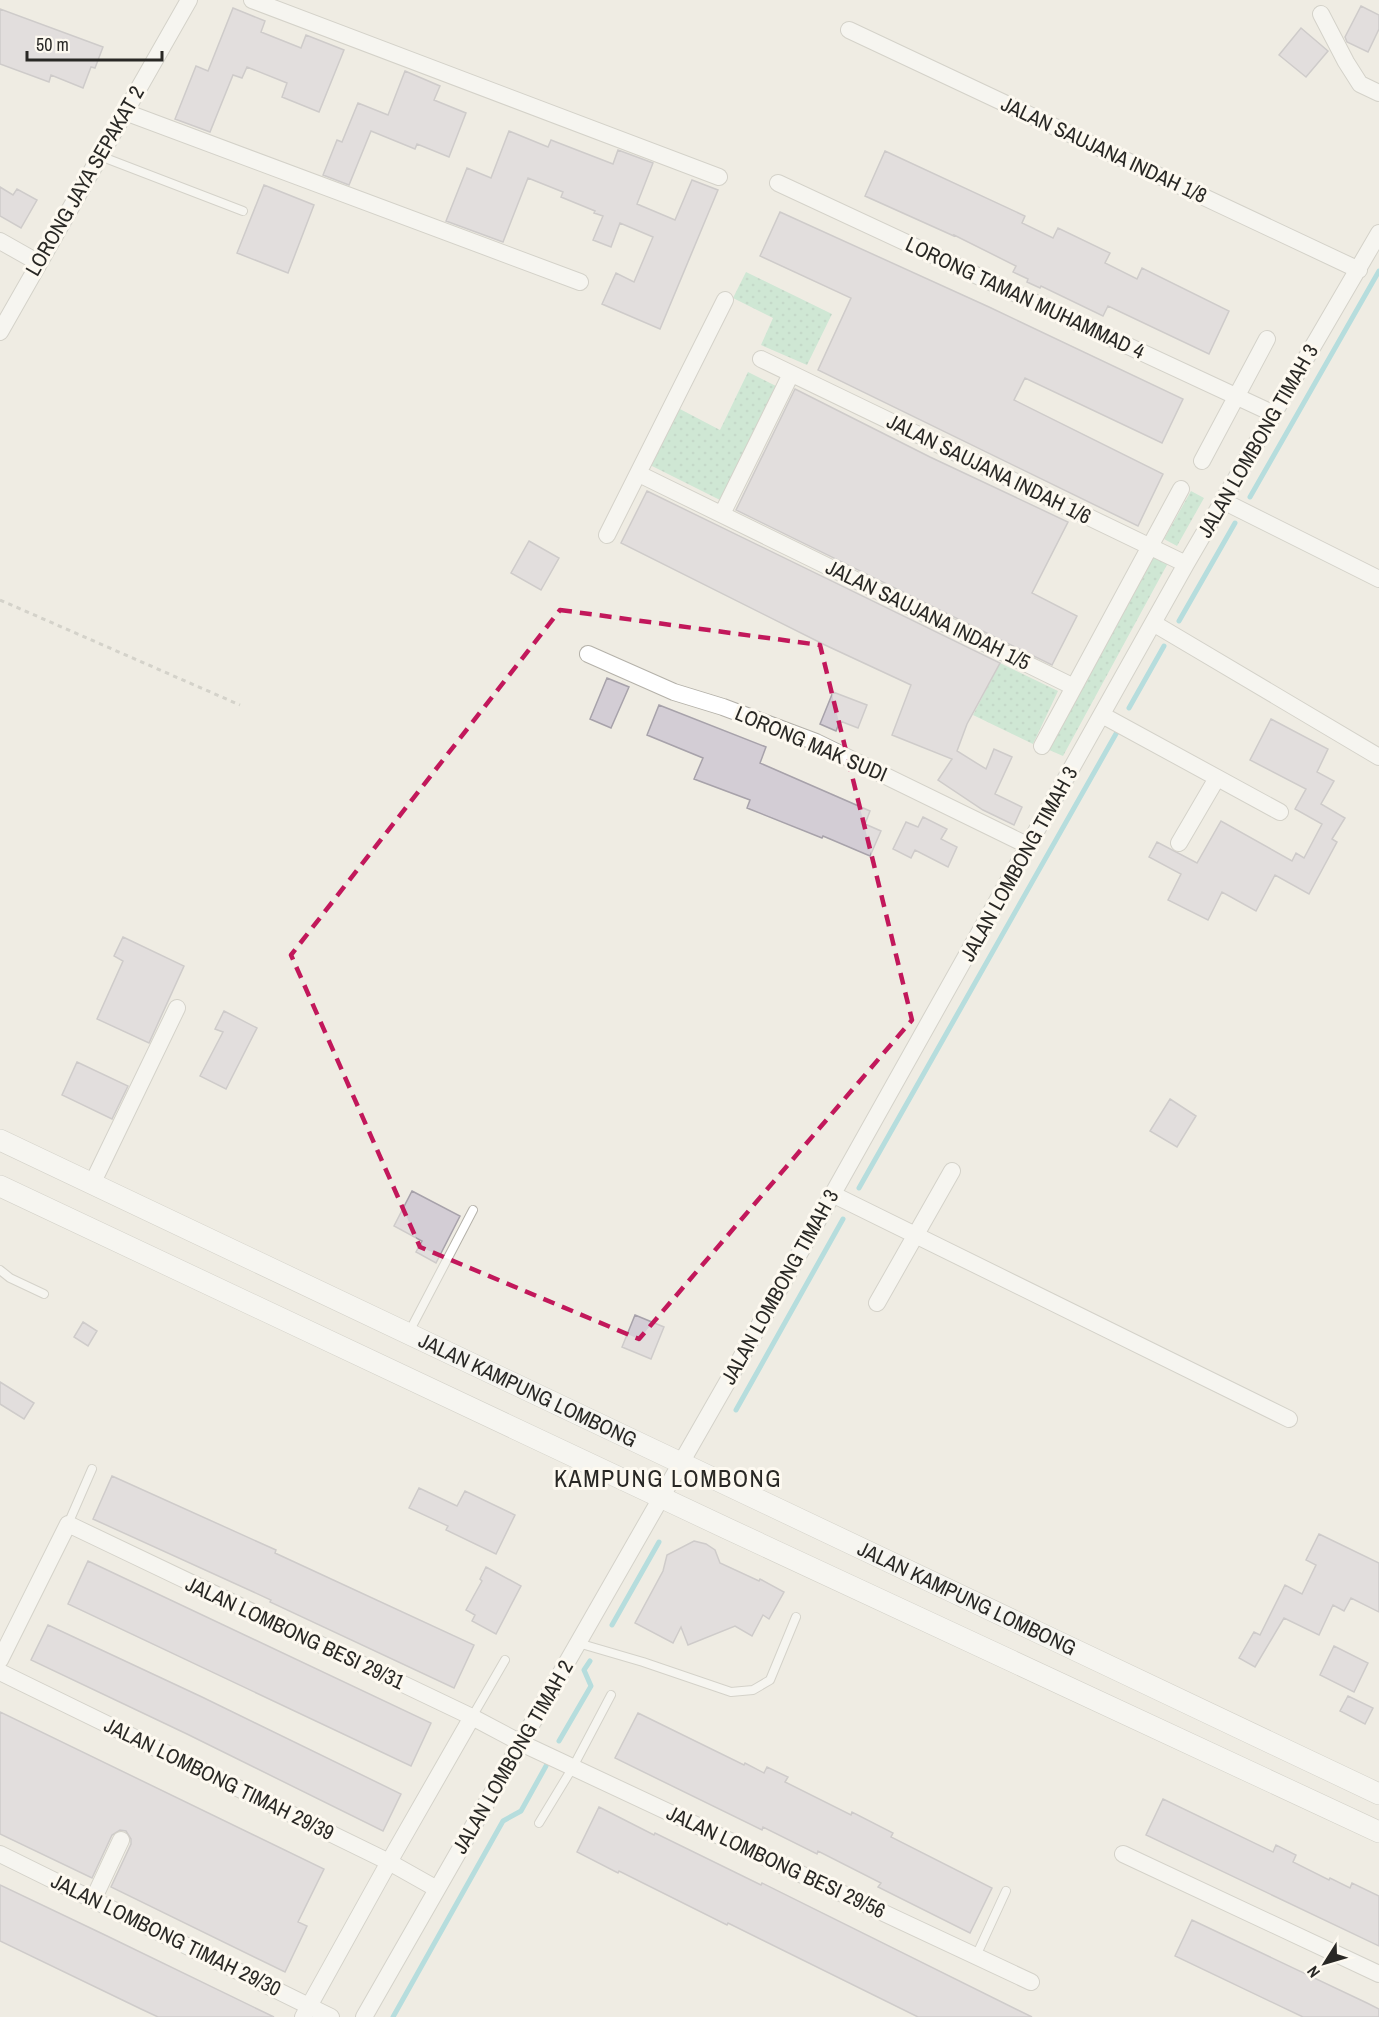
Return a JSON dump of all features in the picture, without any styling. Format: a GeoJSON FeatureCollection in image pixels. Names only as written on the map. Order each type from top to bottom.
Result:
{"type":"FeatureCollection","features":[{"type":"Feature","properties":{"kind":"street","name":"LORONG JAYA SEPAKAT 2"},"geometry":{"type":"LineString","coordinates":[[0,332],[189,0]]}},
{"type":"Feature","properties":{"kind":"street"},"geometry":{"type":"LineString","coordinates":[[252,0],[719,177]]}},
{"type":"Feature","properties":{"kind":"street"},"geometry":{"type":"LineString","coordinates":[[1321,14],[1360,84],[1379,93]]}},
{"type":"Feature","properties":{"kind":"street","name":"JALAN SAUJANA INDAH 1/8"},"geometry":{"type":"LineString","coordinates":[[849,30],[1359,270]]}},
{"type":"Feature","properties":{"kind":"street"},"geometry":{"type":"LineString","coordinates":[[125,112],[580,282]]}},
{"type":"Feature","properties":{"kind":"street","name":"LORONG TAMAN MUHAMMAD 4"},"geometry":{"type":"LineString","coordinates":[[778,183],[1272,413]]}},
{"type":"Feature","properties":{"kind":"street","name":"JALAN LOMBONG TIMAH 3"},"geometry":{"type":"LineString","coordinates":[[662,1498],[1186,564],[1272,413],[1359,270],[1379,232]]}},
{"type":"Feature","properties":{"kind":"street"},"geometry":{"type":"LineString","coordinates":[[0,241],[39,263]]}},
{"type":"Feature","properties":{"kind":"street"},"geometry":{"type":"LineString","coordinates":[[607,535],[725,300]]}},
{"type":"Feature","properties":{"kind":"street"},"geometry":{"type":"LineString","coordinates":[[1202,461],[1267,339]]}},
{"type":"Feature","properties":{"kind":"street","name":"JALAN SAUJANA INDAH 1/6"},"geometry":{"type":"LineString","coordinates":[[761,359],[1186,564]]}},
{"type":"Feature","properties":{"kind":"street"},"geometry":{"type":"LineString","coordinates":[[722,514],[791,374]]}},
{"type":"Feature","properties":{"kind":"street","name":"JALAN SAUJANA INDAH 1/5"},"geometry":{"type":"LineString","coordinates":[[639,474],[1074,687]]}},
{"type":"Feature","properties":{"kind":"street"},"geometry":{"type":"LineString","coordinates":[[1042,746],[1181,489]]}},
{"type":"Feature","properties":{"kind":"street"},"geometry":{"type":"LineString","coordinates":[[1223,501],[1379,579]]}},
{"type":"Feature","properties":{"kind":"street"},"geometry":{"type":"LineString","coordinates":[[1154,623],[1379,757]]}},
{"type":"Feature","properties":{"kind":"street","name":"LORONG MAK SUDI"},"geometry":{"type":"LineString","coordinates":[[588,654],[674,692],[723,707],[816,742],[1029,846]]}},
{"type":"Feature","properties":{"kind":"street"},"geometry":{"type":"LineString","coordinates":[[1102,715],[1280,812]]}},
{"type":"Feature","properties":{"kind":"street"},"geometry":{"type":"LineString","coordinates":[[1179,843],[1217,778]]}},
{"type":"Feature","properties":{"kind":"street"},"geometry":{"type":"LineString","coordinates":[[92,1184],[177,1008]]}},
{"type":"Feature","properties":{"kind":"street","name":"JALAN KAMPUNG LOMBONG"},"geometry":{"type":"LineString","coordinates":[[0,1140],[1379,1794]]}},
{"type":"Feature","properties":{"kind":"street"},"geometry":{"type":"LineString","coordinates":[[877,1303],[952,1171]]}},
{"type":"Feature","properties":{"kind":"street","name":"JALAN KAMPUNG LOMBONG"},"geometry":{"type":"LineString","coordinates":[[0,1186],[1379,1832]]}},
{"type":"Feature","properties":{"kind":"street"},"geometry":{"type":"LineString","coordinates":[[832,1194],[1288,1419]]}},
{"type":"Feature","properties":{"kind":"street","name":"JALAN LOMBONG TIMAH 2"},"geometry":{"type":"LineString","coordinates":[[364,2017],[662,1498]]}},
{"type":"Feature","properties":{"kind":"street"},"geometry":{"type":"LineString","coordinates":[[0,1660],[68,1524]]}},
{"type":"Feature","properties":{"kind":"street","name":"JALAN LOMBONG BESI 29/31"},"geometry":{"type":"LineString","coordinates":[[68,1524],[472,1717],[521,1743]]}},
{"type":"Feature","properties":{"kind":"street","name":"JALAN LOMBONG TIMAH 29/39"},"geometry":{"type":"LineString","coordinates":[[0,1672],[389,1862],[437,1889]]}},
{"type":"Feature","properties":{"kind":"street"},"geometry":{"type":"LineString","coordinates":[[306,2012],[472,1717]]}},
{"type":"Feature","properties":{"kind":"street","name":"JALAN LOMBONG BESI 29/56"},"geometry":{"type":"LineString","coordinates":[[521,1743],[1031,1982]]}},
{"type":"Feature","properties":{"kind":"street"},"geometry":{"type":"LineString","coordinates":[[93,1900],[122,1840]]}},
{"type":"Feature","properties":{"kind":"street","name":"JALAN LOMBONG TIMAH 29/30"},"geometry":{"type":"LineString","coordinates":[[0,1854],[306,2012],[331,2017]]}},
{"type":"Feature","properties":{"kind":"street"},"geometry":{"type":"LineString","coordinates":[[1123,1854],[1379,1974]]}},
{"type":"Feature","properties":{"kind":"lane"},"geometry":{"type":"LineString","coordinates":[[100,156],[243,211]]}},
{"type":"Feature","properties":{"kind":"lane"},"geometry":{"type":"LineString","coordinates":[[408,1335],[473,1210]]}},
{"type":"Feature","properties":{"kind":"lane"},"geometry":{"type":"LineString","coordinates":[[0,1270],[10,1278],[44,1294]]}},
{"type":"Feature","properties":{"kind":"lane"},"geometry":{"type":"LineString","coordinates":[[68,1524],[92,1469]]}},
{"type":"Feature","properties":{"kind":"lane"},"geometry":{"type":"LineString","coordinates":[[578,1644],[633,1659],[730,1692],[753,1690],[770,1680],[796,1617]]}},
{"type":"Feature","properties":{"kind":"lane"},"geometry":{"type":"LineString","coordinates":[[472,1717],[505,1660]]}},
{"type":"Feature","properties":{"kind":"lane"},"geometry":{"type":"LineString","coordinates":[[539,1823],[573,1767],[611,1695]]}},
{"type":"Feature","properties":{"kind":"lane"},"geometry":{"type":"LineString","coordinates":[[976,1956],[1006,1892]]}},
{"type":"Feature","properties":{"kind":"path"},"geometry":{"type":"LineString","coordinates":[[0,600],[240,705]]}},
{"type":"Feature","properties":{"kind":"highlighted area"},"geometry":{"type":"Polygon","coordinates":[[[560,610],[820,645],[912,1020],[639,1339],[420,1247],[291,955],[560,610]]]}},
{"type":"Feature","properties":{"kind":"green space"},"geometry":{"type":"Polygon","coordinates":[[[746,272],[832,314],[807,365],[761,345],[773,318],[733,298],[746,272]]]}},
{"type":"Feature","properties":{"kind":"green space"},"geometry":{"type":"Polygon","coordinates":[[[748,372],[776,386],[720,500],[650,465],[678,408],[720,430],[748,372]]]}},
{"type":"Feature","properties":{"kind":"green space"},"geometry":{"type":"Polygon","coordinates":[[[1191,491],[1204,498],[1177,546],[1164,539],[1191,491]]]}},
{"type":"Feature","properties":{"kind":"green space"},"geometry":{"type":"Polygon","coordinates":[[[1154,556],[1168,563],[1063,756],[1047,749],[1154,556]]]}},
{"type":"Feature","properties":{"kind":"green space"},"geometry":{"type":"Polygon","coordinates":[[[1000,663],[1058,691],[1033,744],[973,715],[1000,663]]]}},
{"type":"Feature","properties":{"kind":"building"},"geometry":{"type":"Polygon","coordinates":[[[1361,6],[1379,15],[1379,29],[1368,52],[1347,42],[1345,37],[1361,6]]]}},
{"type":"Feature","properties":{"kind":"building"},"geometry":{"type":"Polygon","coordinates":[[[233,8],[265,21],[261,32],[301,48],[306,35],[344,50],[319,112],[282,97],[287,83],[247,67],[242,78],[233,75],[210,132],[175,119],[196,66],[208,71],[233,8]]]}},
{"type":"Feature","properties":{"kind":"building"},"geometry":{"type":"Polygon","coordinates":[[[0,9],[103,47],[95,68],[91,67],[83,88],[51,75],[49,82],[0,64],[0,9]]]}},
{"type":"Feature","properties":{"kind":"building"},"geometry":{"type":"Polygon","coordinates":[[[1301,28],[1328,51],[1306,77],[1279,55],[1301,28]]]}},
{"type":"Feature","properties":{"kind":"building"},"geometry":{"type":"Polygon","coordinates":[[[405,71],[440,86],[434,100],[466,113],[449,157],[417,144],[415,149],[371,131],[349,185],[323,175],[337,140],[342,142],[358,103],[388,115],[405,71]]]}},
{"type":"Feature","properties":{"kind":"building"},"geometry":{"type":"Polygon","coordinates":[[[509,131],[548,147],[551,140],[613,164],[618,150],[653,163],[637,204],[675,220],[692,180],[718,190],[660,329],[602,304],[616,273],[634,282],[653,237],[620,223],[611,247],[593,240],[603,216],[561,197],[563,192],[528,178],[503,242],[446,221],[467,168],[491,178],[509,131]]]}},
{"type":"Feature","properties":{"kind":"building"},"geometry":{"type":"Polygon","coordinates":[[[885,151],[1025,216],[1022,223],[1053,238],[1058,228],[1110,253],[1105,263],[1137,279],[1142,268],[1229,311],[1209,354],[1108,306],[1103,316],[1041,286],[1040,288],[1013,272],[1016,266],[954,235],[865,196],[885,151]]]}},
{"type":"Feature","properties":{"kind":"building"},"geometry":{"type":"Polygon","coordinates":[[[264,185],[314,205],[288,273],[237,253],[264,185]]]}},
{"type":"Feature","properties":{"kind":"building"},"geometry":{"type":"Polygon","coordinates":[[[0,187],[13,195],[17,189],[37,200],[21,228],[0,216],[0,187]]]}},
{"type":"Feature","properties":{"kind":"building"},"geometry":{"type":"Polygon","coordinates":[[[780,212],[1183,399],[1162,443],[1025,378],[1014,400],[1163,474],[1138,526],[818,370],[851,298],[760,256],[780,212]]]}},
{"type":"Feature","properties":{"kind":"building"},"geometry":{"type":"Polygon","coordinates":[[[795,389],[930,457],[1068,522],[1032,593],[1077,616],[1052,665],[736,510],[795,389]]]}},
{"type":"Feature","properties":{"kind":"building"},"geometry":{"type":"Polygon","coordinates":[[[647,491],[1000,663],[967,724],[957,751],[986,769],[994,749],[1012,757],[995,794],[1022,807],[1014,825],[983,810],[938,780],[952,759],[892,735],[911,685],[825,645],[621,543],[647,491]]]}},
{"type":"Feature","properties":{"kind":"building"},"geometry":{"type":"Polygon","coordinates":[[[529,541],[559,558],[541,590],[511,573],[529,541]]]}},
{"type":"Feature","properties":{"kind":"building"},"geometry":{"type":"Polygon","coordinates":[[[607,678],[629,687],[611,728],[590,719],[607,678]]]}},
{"type":"Feature","properties":{"kind":"building"},"geometry":{"type":"Polygon","coordinates":[[[833,692],[867,705],[858,728],[840,721],[836,731],[820,724],[833,692]]]}},
{"type":"Feature","properties":{"kind":"building"},"geometry":{"type":"Polygon","coordinates":[[[659,705],[766,747],[760,763],[870,811],[865,824],[881,831],[870,856],[747,808],[750,800],[694,779],[703,758],[647,735],[659,705]]]}},
{"type":"Feature","properties":{"kind":"building"},"geometry":{"type":"Polygon","coordinates":[[[1271,719],[1328,749],[1317,772],[1334,781],[1321,804],[1345,818],[1332,839],[1337,842],[1309,894],[1275,875],[1256,911],[1222,892],[1208,920],[1168,900],[1181,874],[1149,857],[1157,842],[1197,863],[1221,821],[1292,861],[1296,853],[1304,858],[1322,824],[1295,809],[1306,789],[1250,760],[1271,719]]]}},
{"type":"Feature","properties":{"kind":"building"},"geometry":{"type":"Polygon","coordinates":[[[923,817],[947,829],[941,839],[957,847],[948,867],[915,850],[911,858],[893,849],[906,822],[918,827],[923,817]]]}},
{"type":"Feature","properties":{"kind":"building"},"geometry":{"type":"Polygon","coordinates":[[[123,937],[184,966],[149,1043],[97,1019],[123,961],[114,956],[123,937]]]}},
{"type":"Feature","properties":{"kind":"building"},"geometry":{"type":"Polygon","coordinates":[[[224,1011],[257,1028],[226,1089],[200,1076],[223,1032],[215,1029],[224,1011]]]}},
{"type":"Feature","properties":{"kind":"building"},"geometry":{"type":"Polygon","coordinates":[[[77,1062],[128,1086],[112,1119],[62,1095],[77,1062]]]}},
{"type":"Feature","properties":{"kind":"building"},"geometry":{"type":"Polygon","coordinates":[[[1170,1099],[1196,1116],[1177,1147],[1150,1131],[1170,1099]]]}},
{"type":"Feature","properties":{"kind":"building"},"geometry":{"type":"Polygon","coordinates":[[[412,1191],[460,1216],[436,1263],[416,1252],[422,1241],[394,1226],[412,1191]]]}},
{"type":"Feature","properties":{"kind":"building"},"geometry":{"type":"Polygon","coordinates":[[[635,1315],[664,1327],[651,1359],[622,1347],[635,1315]]]}},
{"type":"Feature","properties":{"kind":"building"},"geometry":{"type":"Polygon","coordinates":[[[83,1322],[97,1331],[88,1346],[74,1337],[83,1322]]]}},
{"type":"Feature","properties":{"kind":"building"},"geometry":{"type":"Polygon","coordinates":[[[0,1382],[34,1403],[24,1419],[0,1404],[0,1382]]]}},
{"type":"Feature","properties":{"kind":"building"},"geometry":{"type":"Polygon","coordinates":[[[112,1476],[276,1550],[275,1553],[474,1645],[454,1688],[270,1602],[271,1600],[93,1519],[112,1476]]]}},
{"type":"Feature","properties":{"kind":"building"},"geometry":{"type":"Polygon","coordinates":[[[419,1488],[457,1506],[465,1491],[515,1515],[496,1554],[446,1530],[448,1526],[409,1508],[419,1488]]]}},
{"type":"Feature","properties":{"kind":"building"},"geometry":{"type":"Polygon","coordinates":[[[1319,1534],[1379,1563],[1379,1612],[1351,1598],[1344,1611],[1333,1605],[1319,1635],[1284,1618],[1255,1667],[1239,1658],[1254,1632],[1260,1635],[1285,1585],[1302,1594],[1316,1565],[1306,1560],[1319,1534]]]}},
{"type":"Feature","properties":{"kind":"building"},"geometry":{"type":"Polygon","coordinates":[[[694,1541],[706,1544],[715,1550],[720,1563],[759,1581],[760,1579],[784,1592],[769,1619],[763,1615],[752,1636],[735,1626],[688,1645],[681,1627],[673,1643],[635,1623],[663,1571],[667,1555],[694,1541]]]}},
{"type":"Feature","properties":{"kind":"building"},"geometry":{"type":"Polygon","coordinates":[[[88,1561],[431,1723],[411,1766],[68,1604],[88,1561]]]}},
{"type":"Feature","properties":{"kind":"building"},"geometry":{"type":"Polygon","coordinates":[[[486,1567],[521,1586],[496,1634],[472,1621],[475,1615],[466,1610],[482,1581],[480,1579],[486,1567]]]}},
{"type":"Feature","properties":{"kind":"building"},"geometry":{"type":"Polygon","coordinates":[[[48,1625],[401,1794],[383,1831],[31,1660],[48,1625]]]}},
{"type":"Feature","properties":{"kind":"building"},"geometry":{"type":"Polygon","coordinates":[[[1334,1646],[1368,1663],[1354,1692],[1320,1675],[1334,1646]]]}},
{"type":"Feature","properties":{"kind":"building"},"geometry":{"type":"Polygon","coordinates":[[[1348,1696],[1373,1708],[1365,1724],[1340,1711],[1348,1696]]]}},
{"type":"Feature","properties":{"kind":"building"},"geometry":{"type":"Polygon","coordinates":[[[0,1712],[324,1869],[298,1922],[307,1926],[285,1972],[111,1887],[131,1844],[126,1831],[120,1830],[112,1835],[92,1878],[0,1834],[0,1712]]]}},
{"type":"Feature","properties":{"kind":"building"},"geometry":{"type":"Polygon","coordinates":[[[638,1713],[744,1765],[745,1763],[764,1773],[767,1767],[788,1777],[785,1782],[851,1815],[852,1812],[893,1833],[891,1837],[992,1888],[970,1933],[878,1887],[881,1883],[818,1851],[817,1854],[763,1827],[762,1830],[615,1758],[638,1713]]]}},
{"type":"Feature","properties":{"kind":"building"},"geometry":{"type":"Polygon","coordinates":[[[1163,1799],[1273,1852],[1276,1845],[1296,1855],[1293,1862],[1329,1880],[1330,1878],[1350,1888],[1352,1883],[1379,1896],[1379,1946],[1146,1835],[1163,1799]]]}},
{"type":"Feature","properties":{"kind":"building"},"geometry":{"type":"Polygon","coordinates":[[[599,1807],[761,1885],[762,1883],[1032,2017],[918,2017],[728,1923],[727,1925],[619,1871],[618,1873],[577,1852],[599,1807]]]}},
{"type":"Feature","properties":{"kind":"building"},"geometry":{"type":"Polygon","coordinates":[[[0,1885],[274,2017],[158,2017],[141,2009],[0,1941],[0,1885]]]}},
{"type":"Feature","properties":{"kind":"building"},"geometry":{"type":"Polygon","coordinates":[[[1192,1920],[1379,2009],[1379,2017],[1303,2017],[1175,1956],[1192,1920]]]}},
{"type":"Feature","properties":{"kind":"waterway"},"geometry":{"type":"LineString","coordinates":[[1250,497],[1379,271]]}},
{"type":"Feature","properties":{"kind":"waterway"},"geometry":{"type":"LineString","coordinates":[[1179,621],[1235,523]]}},
{"type":"Feature","properties":{"kind":"waterway"},"geometry":{"type":"LineString","coordinates":[[1129,708],[1164,646]]}},
{"type":"Feature","properties":{"kind":"waterway"},"geometry":{"type":"LineString","coordinates":[[859,1188],[1117,732]]}},
{"type":"Feature","properties":{"kind":"waterway"},"geometry":{"type":"LineString","coordinates":[[736,1410],[843,1219]]}},
{"type":"Feature","properties":{"kind":"waterway"},"geometry":{"type":"LineString","coordinates":[[612,1625],[659,1542]]}},
{"type":"Feature","properties":{"kind":"waterway"},"geometry":{"type":"LineString","coordinates":[[559,1741],[591,1686],[584,1670],[590,1661]]}},
{"type":"Feature","properties":{"kind":"waterway"},"geometry":{"type":"LineString","coordinates":[[393,2017],[503,1821],[521,1811],[546,1766]]}},
{"type":"Feature","properties":{"kind":"district","name":"KAMPUNG LOMBONG"},"geometry":{"type":"Point","coordinates":[668,1479]}}]}
